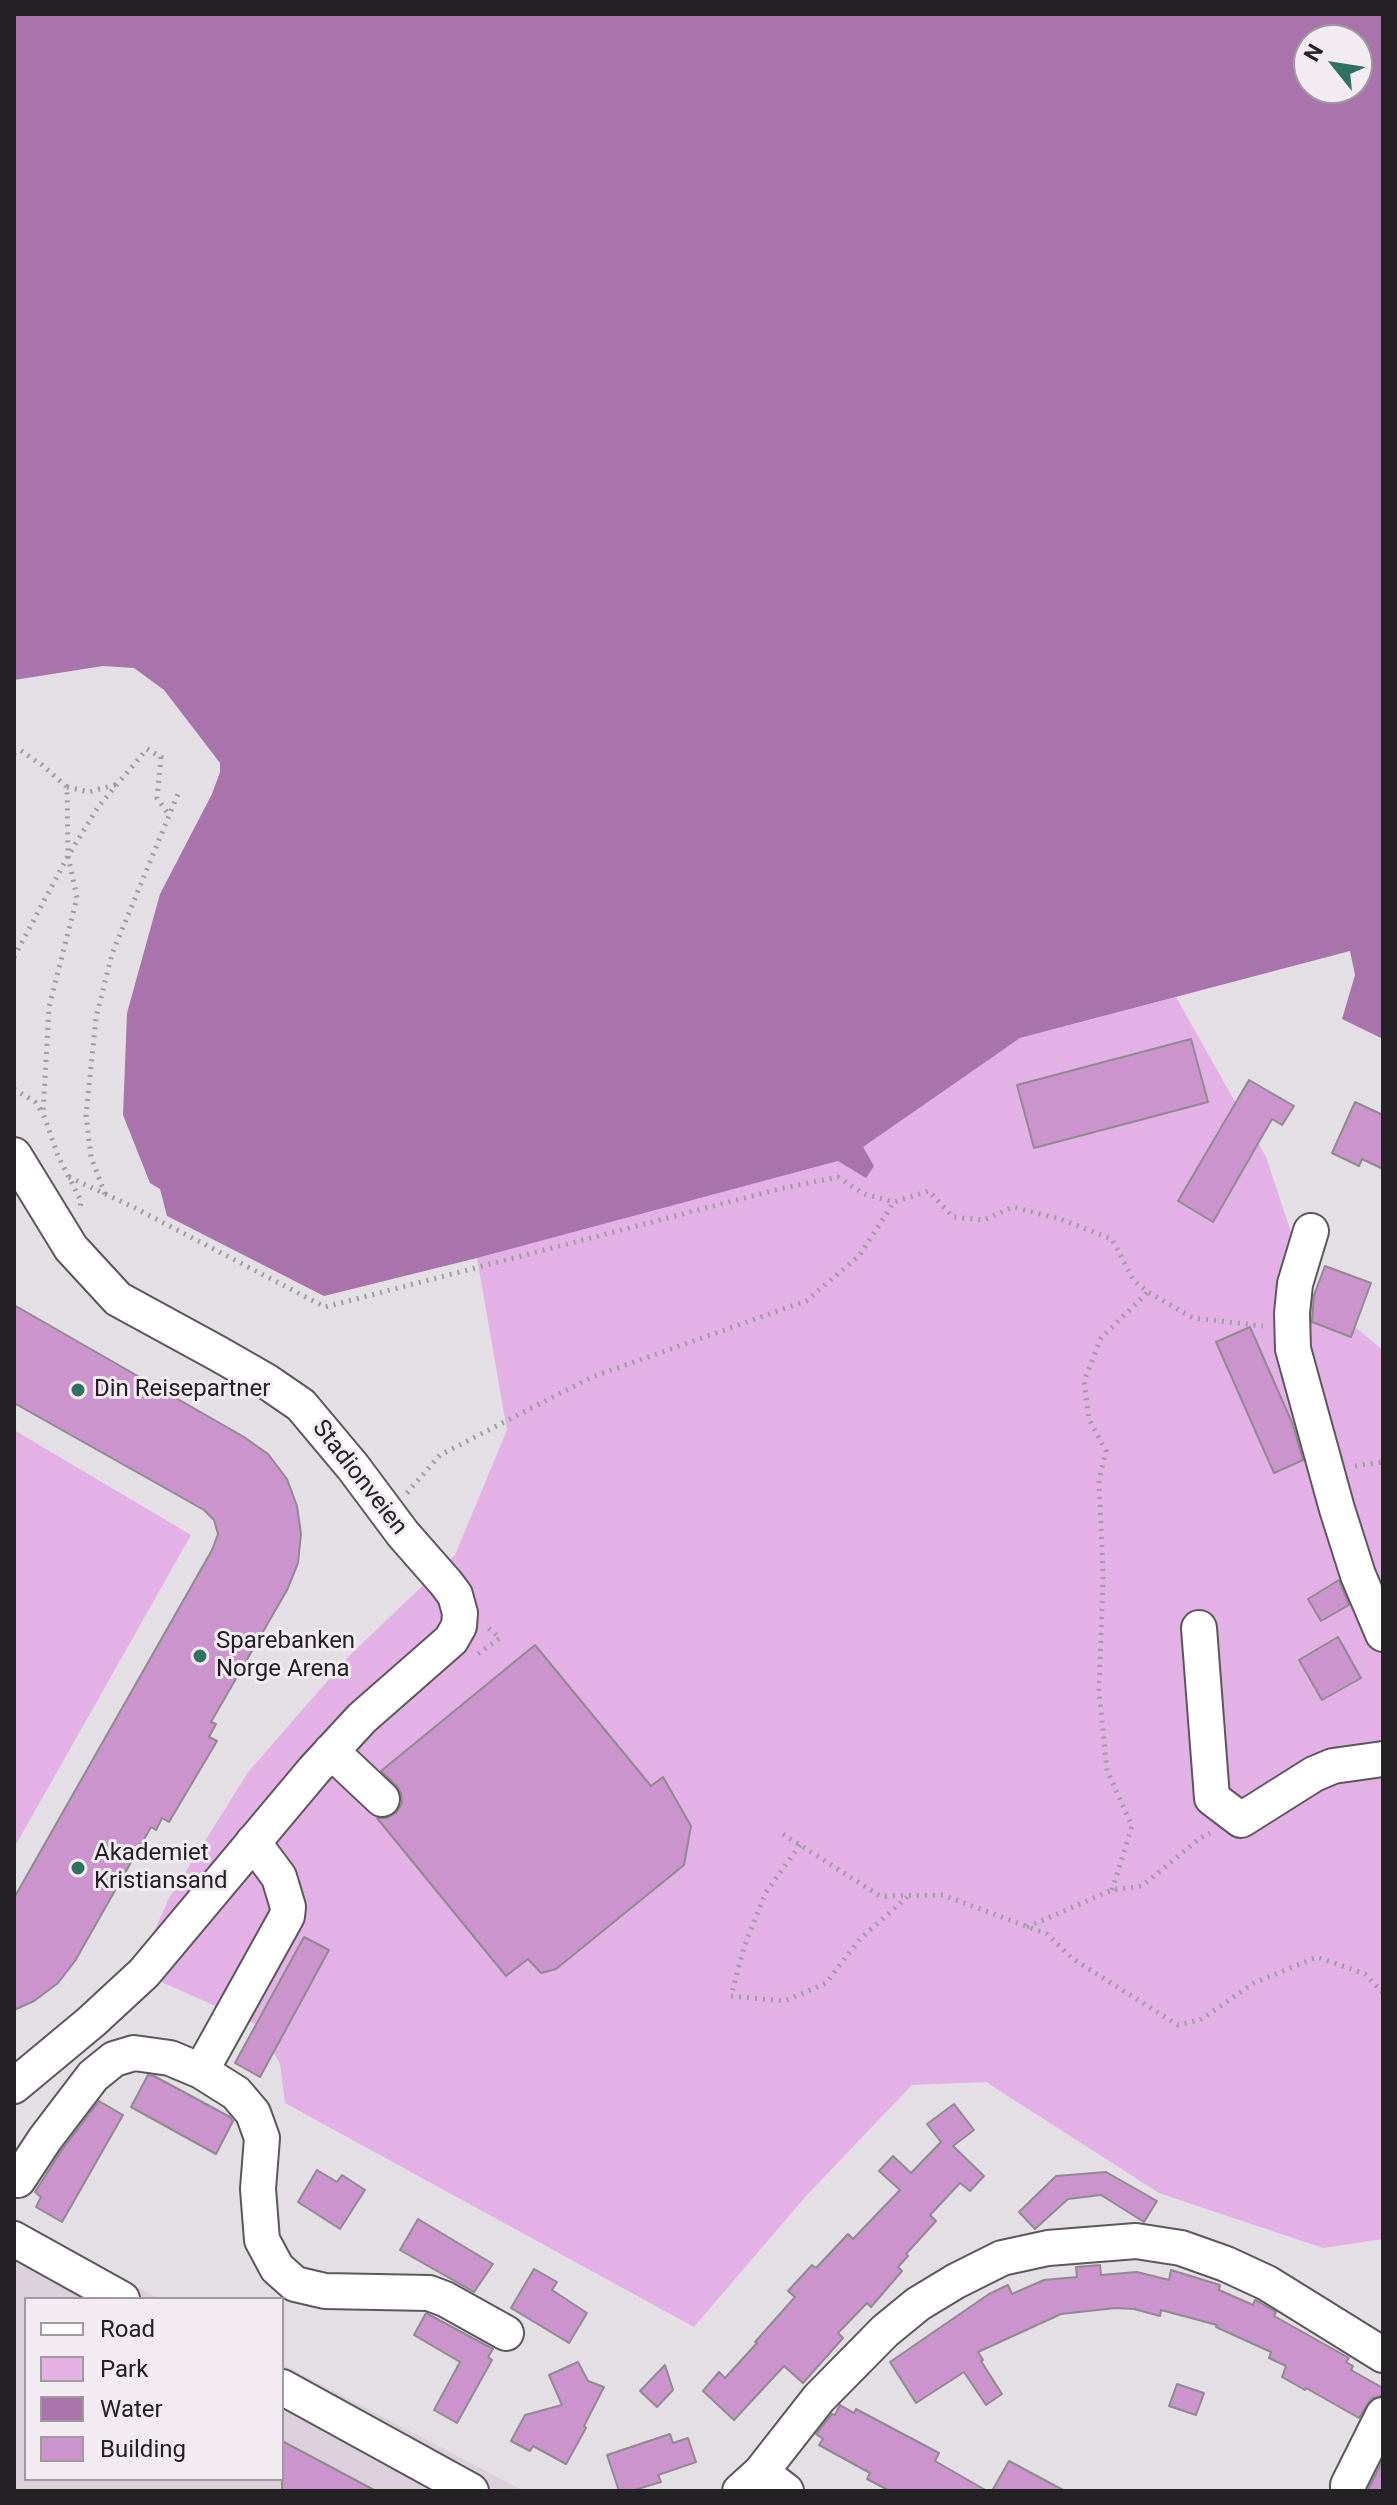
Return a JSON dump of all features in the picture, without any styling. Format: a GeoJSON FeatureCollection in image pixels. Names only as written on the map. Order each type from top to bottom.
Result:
{"type":"FeatureCollection","features":[{"type":"Feature","properties":{"kind":"street","name":"Stadionveien"},"geometry":{"type":"LineString","coordinates":[[14,1155],[71,1248],[118,1299],[266,1381],[301,1405],[455,1595],[460,1613],[459,1626],[451,1640],[362,1718],[331,1751],[135,1982],[14,2086]]}},
{"type":"Feature","properties":{"kind":"street"},"geometry":{"type":"LineString","coordinates":[[1311,1231],[1295,1284],[1293,1349],[1358,1575],[1381,1624]]}},
{"type":"Feature","properties":{"kind":"street"},"geometry":{"type":"LineString","coordinates":[[1199,1628],[1212,1798],[1241,1820],[1314,1774],[1333,1766],[1383,1759]]}},
{"type":"Feature","properties":{"kind":"street"},"geometry":{"type":"LineString","coordinates":[[331,1751],[382,1799]]}},
{"type":"Feature","properties":{"kind":"street"},"geometry":{"type":"LineString","coordinates":[[201,2071],[287,1916],[286,1898],[279,1877],[253,1842]]}},
{"type":"Feature","properties":{"kind":"street"},"geometry":{"type":"LineString","coordinates":[[18,2180],[93,2076],[114,2059],[134,2053],[155,2054],[201,2071],[236,2093],[253,2113],[262,2138],[258,2189],[262,2240],[277,2268],[295,2284],[325,2291],[429,2293],[506,2333]]}},
{"type":"Feature","properties":{"kind":"street"},"geometry":{"type":"LineString","coordinates":[[14,2239],[118,2297]]}},
{"type":"Feature","properties":{"kind":"street"},"geometry":{"type":"LineString","coordinates":[[762,2485],[819,2398],[885,2331],[918,2304],[956,2281],[1002,2258],[1048,2248],[1136,2241],[1181,2248],[1226,2264],[1294,2299],[1383,2355]]}},
{"type":"Feature","properties":{"kind":"street"},"geometry":{"type":"LineString","coordinates":[[284,2388],[471,2491]]}},
{"type":"Feature","properties":{"kind":"street"},"geometry":{"type":"LineString","coordinates":[[1348,2491],[1348,2485],[1383,2415]]}},
{"type":"Feature","properties":{"kind":"path"},"geometry":{"type":"LineString","coordinates":[[14,957],[98,807],[147,749],[161,757],[157,798],[169,815]]}},
{"type":"Feature","properties":{"kind":"path"},"geometry":{"type":"LineString","coordinates":[[14,753],[20,750],[67,787],[89,792],[119,784]]}},
{"type":"Feature","properties":{"kind":"path"},"geometry":{"type":"LineString","coordinates":[[43,1113],[49,1007],[77,898],[68,856],[67,787]]}},
{"type":"Feature","properties":{"kind":"path"},"geometry":{"type":"LineString","coordinates":[[106,1195],[91,1157],[86,1115],[96,1018],[112,954],[180,789]]}},
{"type":"Feature","properties":{"kind":"path"},"geometry":{"type":"LineString","coordinates":[[14,1089],[35,1102],[43,1113],[58,1156],[81,1201],[71,1248]]}},
{"type":"Feature","properties":{"kind":"path"},"geometry":{"type":"LineString","coordinates":[[69,1177],[325,1307],[779,1189],[838,1177],[864,1194],[894,1202],[929,1191],[953,1217],[984,1220],[1013,1207],[1060,1219],[1112,1239],[1134,1281],[1193,1318],[1248,1325],[1292,1326]]}},
{"type":"Feature","properties":{"kind":"path"},"geometry":{"type":"LineString","coordinates":[[388,1514],[440,1455],[578,1384],[716,1331],[806,1301],[859,1256],[894,1202]]}},
{"type":"Feature","properties":{"kind":"path"},"geometry":{"type":"LineString","coordinates":[[1112,1890],[1132,1826],[1107,1770],[1099,1691],[1103,1575],[1099,1480],[1106,1451],[1089,1419],[1084,1381],[1101,1338],[1148,1292]]}},
{"type":"Feature","properties":{"kind":"path"},"geometry":{"type":"LineString","coordinates":[[1027,1927],[1112,1890],[1142,1886],[1200,1838],[1241,1820]]}},
{"type":"Feature","properties":{"kind":"path"},"geometry":{"type":"LineString","coordinates":[[783,1834],[880,1896],[943,1895],[1047,1934],[1073,1959],[1178,2025],[1200,2020],[1254,1983],[1317,1957],[1365,1974],[1383,1993]]}},
{"type":"Feature","properties":{"kind":"path"},"geometry":{"type":"LineString","coordinates":[[800,1845],[766,1892],[744,1947],[731,1996],[785,2001],[826,1983],[860,1939],[908,1896]]}},
{"type":"Feature","properties":{"kind":"shaded area"},"geometry":{"type":"Polygon","coordinates":[[[14,2219],[155,2297],[24,2297],[24,2481],[284,2481],[284,2365],[524,2491],[14,2491],[14,2219]]]}},
{"type":"Feature","properties":{"kind":"green space"},"geometry":{"type":"Polygon","coordinates":[[[1176,997],[1266,1157],[1310,1290],[1383,1350],[1383,2239],[1323,2248],[1159,2193],[986,2082],[912,2085],[806,2196],[694,2327],[285,2103],[280,2064],[260,2026],[137,1971],[169,1898],[249,1771],[350,1655],[455,1555],[507,1430],[477,1258],[838,1161],[1020,1038],[1176,997]]]}},
{"type":"Feature","properties":{"kind":"green space"},"geometry":{"type":"Polygon","coordinates":[[[14,1430],[191,1535],[14,1848],[14,1430]]]}},
{"type":"Feature","properties":{"kind":"water"},"geometry":{"type":"Polygon","coordinates":[[[14,14],[1383,14],[1383,1039],[1342,1019],[1355,975],[1350,951],[1020,1038],[863,1147],[874,1166],[866,1178],[838,1161],[324,1296],[167,1216],[160,1189],[150,1183],[123,1115],[127,1013],[160,894],[212,794],[220,763],[164,690],[134,668],[103,666],[14,680],[14,14]]]}},
{"type":"Feature","properties":{"kind":"building"},"geometry":{"type":"Polygon","coordinates":[[[1191,1039],[1208,1102],[1034,1148],[1017,1085],[1191,1039]]]}},
{"type":"Feature","properties":{"kind":"building"},"geometry":{"type":"Polygon","coordinates":[[[1249,1080],[1294,1106],[1282,1125],[1272,1119],[1213,1222],[1178,1201],[1249,1080]]]}},
{"type":"Feature","properties":{"kind":"building"},"geometry":{"type":"Polygon","coordinates":[[[1355,1102],[1383,1115],[1383,1169],[1362,1159],[1359,1166],[1332,1153],[1355,1102]]]}},
{"type":"Feature","properties":{"kind":"building"},"geometry":{"type":"Polygon","coordinates":[[[1325,1266],[1371,1283],[1351,1337],[1312,1322],[1314,1295],[1325,1266]]]}},
{"type":"Feature","properties":{"kind":"building","name":"Sparebanken Norge Arena"},"geometry":{"type":"Polygon","coordinates":[[[14,1305],[244,1437],[268,1454],[287,1479],[297,1506],[301,1534],[298,1563],[287,1590],[211,1722],[216,1724],[209,1737],[217,1741],[169,1822],[162,1818],[156,1830],[151,1827],[75,1961],[58,1983],[34,2001],[14,2010],[14,1898],[212,1550],[218,1534],[214,1520],[204,1510],[14,1403],[14,1305]]]}},
{"type":"Feature","properties":{"kind":"building"},"geometry":{"type":"Polygon","coordinates":[[[1250,1327],[1293,1425],[1303,1460],[1274,1473],[1216,1342],[1250,1327]]]}},
{"type":"Feature","properties":{"kind":"building"},"geometry":{"type":"Polygon","coordinates":[[[1339,1580],[1349,1605],[1321,1621],[1308,1599],[1339,1580]]]}},
{"type":"Feature","properties":{"kind":"building"},"geometry":{"type":"Polygon","coordinates":[[[1338,1637],[1361,1678],[1322,1700],[1299,1660],[1338,1637]]]}},
{"type":"Feature","properties":{"kind":"building"},"geometry":{"type":"Polygon","coordinates":[[[535,1645],[651,1786],[663,1777],[691,1826],[684,1865],[556,1969],[541,1973],[528,1959],[506,1976],[377,1818],[387,1818],[396,1813],[402,1803],[396,1785],[381,1771],[535,1645]]]}},
{"type":"Feature","properties":{"kind":"building"},"geometry":{"type":"Polygon","coordinates":[[[304,1937],[329,1950],[260,2077],[235,2063],[304,1937]]]}},
{"type":"Feature","properties":{"kind":"building"},"geometry":{"type":"Polygon","coordinates":[[[148,2075],[230,2117],[233,2121],[216,2154],[131,2107],[148,2075]]]}},
{"type":"Feature","properties":{"kind":"building"},"geometry":{"type":"Polygon","coordinates":[[[99,2101],[123,2115],[62,2222],[36,2207],[41,2197],[35,2192],[99,2101]]]}},
{"type":"Feature","properties":{"kind":"building"},"geometry":{"type":"Polygon","coordinates":[[[954,2104],[974,2130],[953,2146],[984,2176],[970,2191],[960,2183],[930,2215],[936,2221],[906,2254],[908,2256],[898,2267],[902,2271],[871,2307],[867,2303],[838,2333],[843,2338],[803,2383],[784,2366],[734,2420],[703,2391],[719,2372],[725,2378],[757,2343],[795,2297],[788,2291],[812,2265],[816,2268],[848,2234],[853,2239],[900,2190],[879,2171],[893,2156],[911,2173],[941,2142],[927,2124],[954,2104]]]}},
{"type":"Feature","properties":{"kind":"building"},"geometry":{"type":"Polygon","coordinates":[[[317,2170],[337,2182],[342,2175],[365,2190],[340,2229],[298,2202],[317,2170]]]}},
{"type":"Feature","properties":{"kind":"building"},"geometry":{"type":"Polygon","coordinates":[[[1106,2172],[1157,2201],[1144,2222],[1101,2195],[1068,2199],[1035,2229],[1019,2212],[1056,2176],[1106,2172]]]}},
{"type":"Feature","properties":{"kind":"building"},"geometry":{"type":"Polygon","coordinates":[[[418,2219],[493,2264],[474,2292],[400,2250],[418,2219]]]}},
{"type":"Feature","properties":{"kind":"building"},"geometry":{"type":"Polygon","coordinates":[[[1100,2265],[1101,2275],[1137,2272],[1169,2280],[1171,2270],[1220,2285],[1219,2290],[1253,2305],[1255,2300],[1276,2312],[1274,2316],[1349,2358],[1346,2362],[1353,2366],[1351,2370],[1383,2388],[1383,2395],[1371,2399],[1359,2418],[1282,2377],[1286,2366],[1269,2358],[1271,2352],[1217,2325],[1161,2310],[1160,2316],[1116,2308],[1061,2314],[978,2352],[1002,2394],[986,2405],[964,2372],[916,2403],[890,2362],[989,2294],[1008,2285],[1012,2294],[1044,2280],[1077,2277],[1076,2267],[1100,2265]]]}},
{"type":"Feature","properties":{"kind":"building"},"geometry":{"type":"Polygon","coordinates":[[[534,2269],[557,2282],[552,2290],[587,2313],[569,2343],[511,2308],[534,2269]]]}},
{"type":"Feature","properties":{"kind":"building"},"geometry":{"type":"Polygon","coordinates":[[[426,2313],[493,2349],[488,2357],[492,2360],[457,2423],[434,2410],[460,2362],[414,2335],[426,2313]]]}},
{"type":"Feature","properties":{"kind":"building"},"geometry":{"type":"Polygon","coordinates":[[[578,2362],[588,2381],[604,2387],[566,2464],[533,2446],[530,2451],[511,2441],[525,2415],[562,2405],[549,2375],[578,2362]]]}},
{"type":"Feature","properties":{"kind":"building"},"geometry":{"type":"Polygon","coordinates":[[[665,2365],[673,2390],[657,2407],[640,2391],[665,2365]]]}},
{"type":"Feature","properties":{"kind":"building"},"geometry":{"type":"Polygon","coordinates":[[[1177,2384],[1204,2393],[1196,2415],[1169,2406],[1177,2384]]]}},
{"type":"Feature","properties":{"kind":"building"},"geometry":{"type":"Polygon","coordinates":[[[840,2405],[854,2413],[856,2409],[939,2453],[935,2461],[987,2491],[890,2491],[867,2479],[870,2473],[819,2445],[823,2439],[816,2434],[832,2414],[835,2415],[840,2405]]]}},
{"type":"Feature","properties":{"kind":"building"},"geometry":{"type":"Polygon","coordinates":[[[670,2434],[673,2443],[688,2438],[696,2462],[658,2475],[661,2482],[631,2491],[619,2491],[607,2455],[670,2434]]]}},
{"type":"Feature","properties":{"kind":"building"},"geometry":{"type":"Polygon","coordinates":[[[284,2442],[376,2491],[282,2491],[284,2442]]]}},
{"type":"Feature","properties":{"kind":"building"},"geometry":{"type":"Polygon","coordinates":[[[1383,2460],[1383,2491],[1368,2491],[1368,2490],[1383,2460]]]}},
{"type":"Feature","properties":{"kind":"building"},"geometry":{"type":"Polygon","coordinates":[[[1009,2461],[1065,2491],[992,2491],[1009,2461]]]}},
{"type":"Feature","properties":{"kind":"place","name":"Din Reisepartner"},"geometry":{"type":"Point","coordinates":[78,1390]}},
{"type":"Feature","properties":{"kind":"place","name":"Sparebanken Norge Arena"},"geometry":{"type":"Point","coordinates":[200,1656]}},
{"type":"Feature","properties":{"kind":"place","name":"Akademiet Kristiansand"},"geometry":{"type":"Point","coordinates":[78,1868]}}]}
